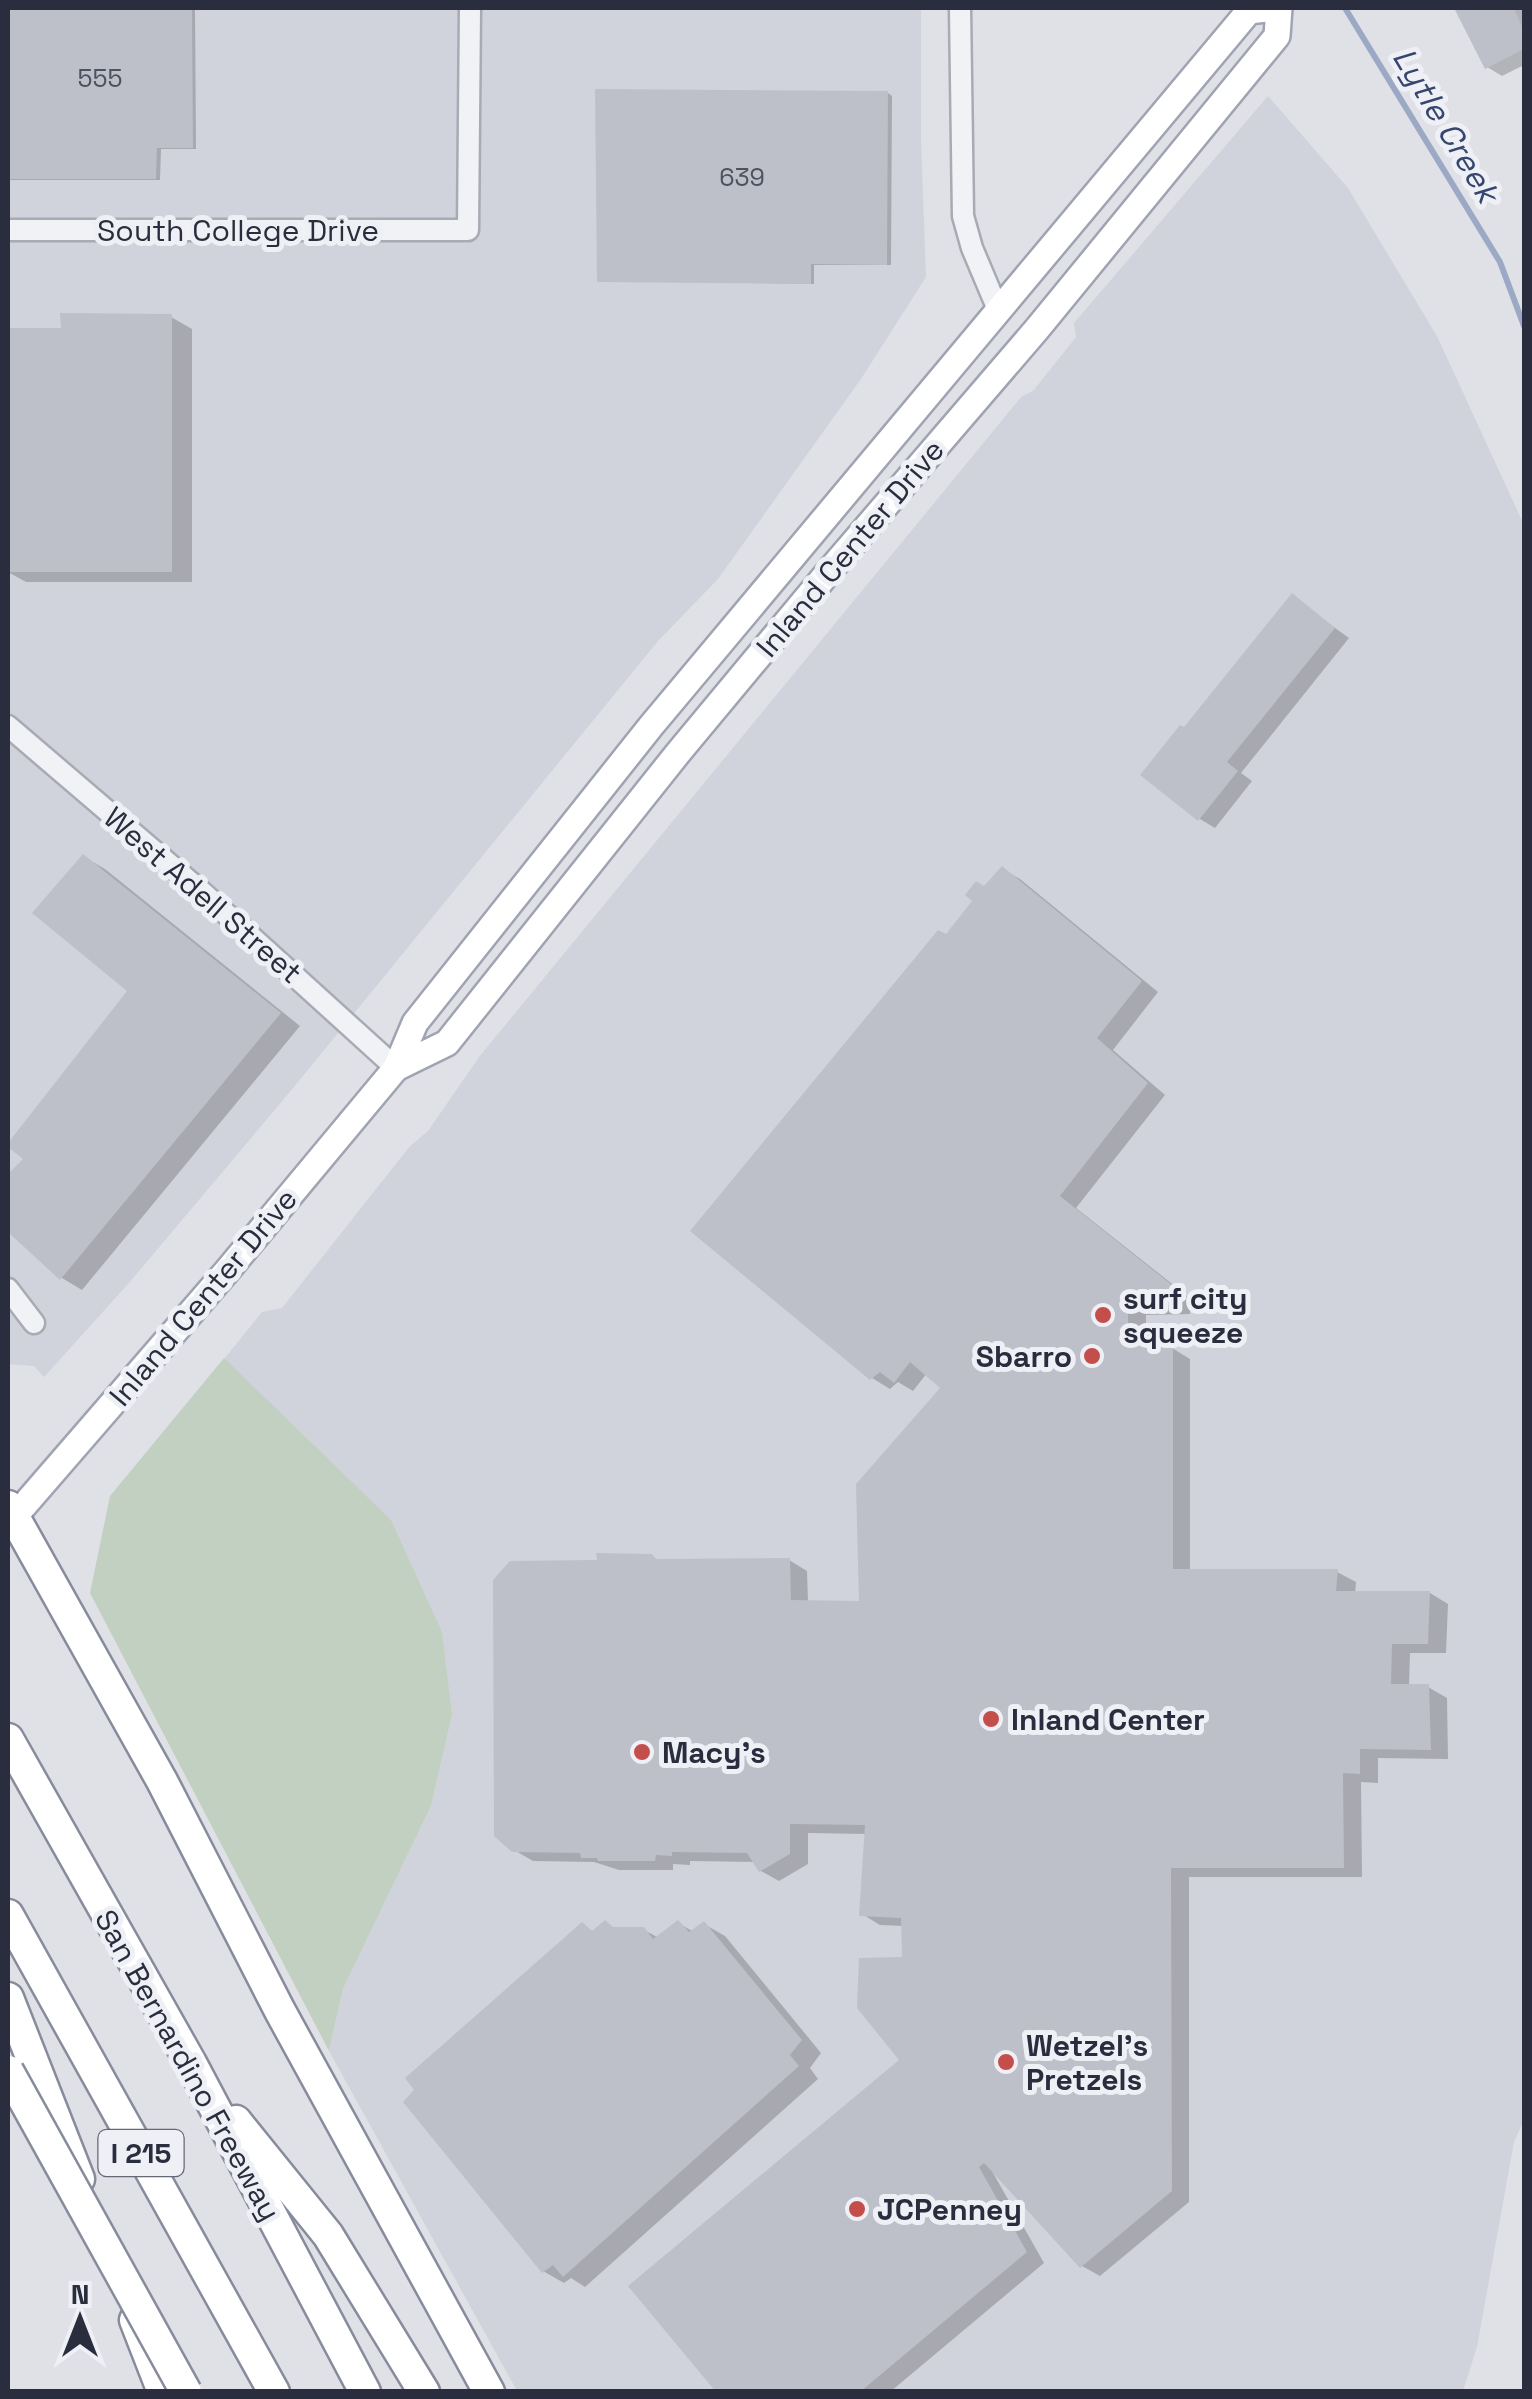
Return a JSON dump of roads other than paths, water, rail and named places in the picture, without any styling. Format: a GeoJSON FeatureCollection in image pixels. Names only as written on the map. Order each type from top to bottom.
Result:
{"type":"FeatureCollection","features":[{"type":"Feature","properties":{"kind":"highway"},"geometry":{"type":"LineString","coordinates":[[10,1515],[162,1782],[280,2011],[489,2392]]}},
{"type":"Feature","properties":{"kind":"highway","name":"San Bernardino Freeway"},"geometry":{"type":"LineString","coordinates":[[8,1740],[191,2064],[365,2392]]}},
{"type":"Feature","properties":{"kind":"highway","name":"I 215"},"geometry":{"type":"LineString","coordinates":[[8,1915],[274,2392]]}},
{"type":"Feature","properties":{"kind":"highway"},"geometry":{"type":"LineString","coordinates":[[8,1998],[163,2392]]}},
{"type":"Feature","properties":{"kind":"highway"},"geometry":{"type":"LineString","coordinates":[[191,2064],[328,2235],[424,2392]]}},
{"type":"Feature","properties":{"kind":"highway"},"geometry":{"type":"LineString","coordinates":[[8,2071],[186,2392]]}},
{"type":"Feature","properties":{"kind":"main road","name":"Inland Center Drive"},"geometry":{"type":"LineString","coordinates":[[10,1515],[227,1272],[396,1068],[415,1023],[639,741],[1250,11],[1278,8],[1277,36],[1037,329],[831,568],[447,1043],[396,1068]]}},
{"type":"Feature","properties":{"kind":"street","name":"South College Drive"},"geometry":{"type":"LineString","coordinates":[[8,230],[468,230],[470,8]]}},
{"type":"Feature","properties":{"kind":"street"},"geometry":{"type":"LineString","coordinates":[[960,8],[963,216],[999,312]]}},
{"type":"Feature","properties":{"kind":"street","name":"West Adell Street"},"geometry":{"type":"LineString","coordinates":[[8,726],[202,892],[396,1068]]}},
{"type":"Feature","properties":{"kind":"street"},"geometry":{"type":"LineString","coordinates":[[8,1289],[34,1324]]}},
{"type":"Feature","properties":{"kind":"waterway","name":"Lytle Creek"},"geometry":{"type":"LineString","coordinates":[[1345,8],[1500,262],[1524,326]]}},
{"type":"Feature","properties":{"kind":"place","name":"surf city squeeze"},"geometry":{"type":"Point","coordinates":[1103,1315]}},
{"type":"Feature","properties":{"kind":"place","name":"Sbarro"},"geometry":{"type":"Point","coordinates":[1092,1356]}},
{"type":"Feature","properties":{"kind":"place","name":"Inland Center"},"geometry":{"type":"Point","coordinates":[991,1719]}},
{"type":"Feature","properties":{"kind":"place","name":"Macy's"},"geometry":{"type":"Point","coordinates":[642,1752]}},
{"type":"Feature","properties":{"kind":"place","name":"Wetzel's Pretzels"},"geometry":{"type":"Point","coordinates":[1006,2062]}},
{"type":"Feature","properties":{"kind":"place","name":"JCPenney"},"geometry":{"type":"Point","coordinates":[857,2209]}}]}
